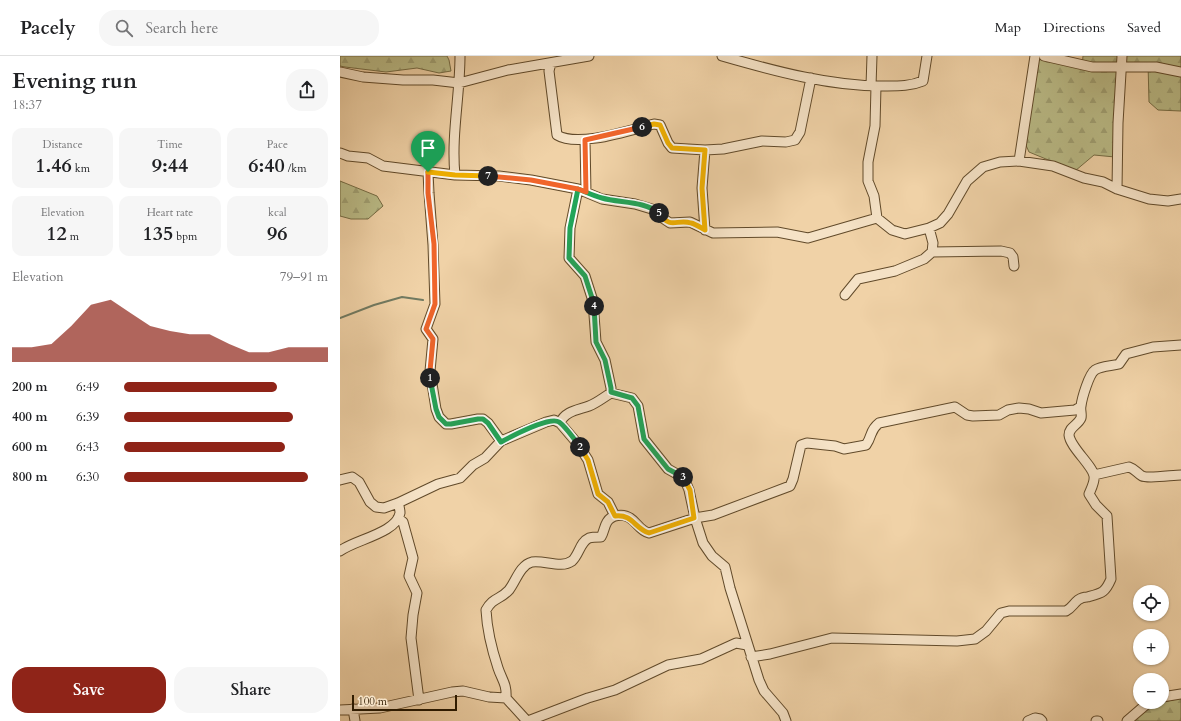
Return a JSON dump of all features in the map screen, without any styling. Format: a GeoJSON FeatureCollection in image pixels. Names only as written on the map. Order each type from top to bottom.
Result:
{"type":"FeatureCollection","features":[{"type":"Feature","properties":{"kind":"street"},"geometry":{"type":"LineString","coordinates":[[455,175],[453,160],[460,83],[460,56]]}},
{"type":"Feature","properties":{"kind":"street"},"geometry":{"type":"LineString","coordinates":[[340,72],[363,77],[433,80],[460,83],[508,70],[589,56]]}},
{"type":"Feature","properties":{"kind":"street"},"geometry":{"type":"LineString","coordinates":[[722,56],[752,65],[811,78],[873,86],[908,85],[923,81],[927,56]]}},
{"type":"Feature","properties":{"kind":"street"},"geometry":{"type":"LineString","coordinates":[[752,65],[756,56]]}},
{"type":"Feature","properties":{"kind":"street"},"geometry":{"type":"LineString","coordinates":[[872,56],[875,126],[868,162],[868,181],[874,196],[877,218],[892,230],[905,234],[929,228],[940,223],[948,214],[967,181],[983,167],[1000,162],[1019,162],[1053,166],[1084,178],[1103,182],[1149,199],[1168,201],[1181,199]]}},
{"type":"Feature","properties":{"kind":"street"},"geometry":{"type":"LineString","coordinates":[[1019,162],[1035,56]]}},
{"type":"Feature","properties":{"kind":"street"},"geometry":{"type":"LineString","coordinates":[[1044,56],[1092,67],[1156,67],[1181,72]]}},
{"type":"Feature","properties":{"kind":"street"},"geometry":{"type":"LineString","coordinates":[[1117,188],[1118,123],[1122,56]]}},
{"type":"Feature","properties":{"kind":"street"},"geometry":{"type":"LineString","coordinates":[[551,63],[549,71],[557,135],[562,138],[585,140],[654,124],[660,125],[668,143],[672,148],[705,150],[723,149],[762,141],[786,142],[795,140],[800,132],[811,78]]}},
{"type":"Feature","properties":{"kind":"street"},"geometry":{"type":"LineString","coordinates":[[585,140],[582,191],[570,228],[569,258],[585,276],[593,301],[596,342],[605,360],[611,390]]}},
{"type":"Feature","properties":{"kind":"street"},"geometry":{"type":"LineString","coordinates":[[705,150],[702,188],[705,230]]}},
{"type":"Feature","properties":{"kind":"street"},"geometry":{"type":"LineString","coordinates":[[340,153],[348,156],[368,158],[383,166],[455,175],[499,176],[531,180],[582,191],[602,198],[635,204],[655,210],[664,220],[670,223],[690,222],[713,234],[777,232],[808,238],[877,218]]}},
{"type":"Feature","properties":{"kind":"street"},"geometry":{"type":"LineString","coordinates":[[428,172],[428,193],[434,244],[435,304],[426,329],[433,339],[430,371],[436,409],[439,417],[446,424],[483,419],[488,423],[501,442]]}},
{"type":"Feature","properties":{"kind":"street"},"geometry":{"type":"LineString","coordinates":[[929,228],[933,243],[932,252]]}},
{"type":"Feature","properties":{"kind":"street"},"geometry":{"type":"LineString","coordinates":[[845,295],[858,279],[895,271],[924,258],[932,252],[1001,251],[1010,253],[1013,257],[1014,266]]}},
{"type":"Feature","properties":{"kind":"street"},"geometry":{"type":"LineString","coordinates":[[751,657],[770,654],[832,638],[957,641],[975,639],[986,631],[1001,613],[1009,611],[1066,611],[1070,609],[1077,600],[1102,593],[1107,588],[1111,579],[1107,516],[1096,505],[1089,494],[1094,475],[1072,442],[1069,434],[1071,428],[1080,420],[1080,407],[1091,373],[1096,369],[1119,364],[1126,354],[1153,347],[1181,345]]}},
{"type":"Feature","properties":{"kind":"street"},"geometry":{"type":"LineString","coordinates":[[560,422],[562,418],[574,410],[590,406],[611,390]]}},
{"type":"Feature","properties":{"kind":"street"},"geometry":{"type":"LineString","coordinates":[[611,390],[632,398],[638,406],[644,439],[668,469],[684,478],[690,490],[694,518],[703,543],[712,556],[725,567],[747,645],[759,680],[764,691],[783,713],[786,721]]}},
{"type":"Feature","properties":{"kind":"street"},"geometry":{"type":"LineString","coordinates":[[747,645],[736,643],[701,659],[668,665],[615,690],[588,698],[527,721],[506,698],[506,688],[498,669],[491,641],[486,610],[493,600],[501,597],[508,590],[525,565],[533,562],[566,564],[572,560],[589,538],[601,537],[607,522],[615,516],[625,516],[630,518],[643,531],[649,533],[694,518],[712,515],[790,486],[801,445],[807,443],[835,446],[844,449],[866,445],[870,440],[872,429],[879,423],[955,407],[967,415],[974,416],[999,415],[1008,410],[1020,408],[1041,413],[1075,410],[1080,407]]}},
{"type":"Feature","properties":{"kind":"street"},"geometry":{"type":"LineString","coordinates":[[340,480],[352,477],[359,482],[370,502],[376,507],[384,508],[438,484],[460,478],[473,465],[485,458],[501,442],[546,422],[554,420],[560,422],[577,443],[588,460],[598,494],[608,502],[615,516]]}},
{"type":"Feature","properties":{"kind":"street"},"geometry":{"type":"LineString","coordinates":[[1094,475],[1129,466],[1134,468],[1143,476],[1151,478],[1181,475]]}},
{"type":"Feature","properties":{"kind":"street"},"geometry":{"type":"LineString","coordinates":[[340,550],[392,526],[398,518],[400,512],[398,503]]}},
{"type":"Feature","properties":{"kind":"street"},"geometry":{"type":"LineString","coordinates":[[398,518],[403,522],[413,558],[409,576],[417,593],[411,638],[419,700]]}},
{"type":"Feature","properties":{"kind":"street"},"geometry":{"type":"LineString","coordinates":[[340,710],[380,708],[452,692],[463,691],[489,697],[506,698]]}},
{"type":"Feature","properties":{"kind":"street"},"geometry":{"type":"LineString","coordinates":[[1169,696],[1181,694]]}},
{"type":"Feature","properties":{"kind":"street"},"geometry":{"type":"LineString","coordinates":[[353,709],[355,721]]}},
{"type":"Feature","properties":{"kind":"street"},"geometry":{"type":"LineString","coordinates":[[1127,721],[1141,709]]}},
{"type":"Feature","properties":{"kind":"street"},"geometry":{"type":"LineString","coordinates":[[1028,721],[1035,718],[1042,721]]}},
{"type":"Feature","properties":{"kind":"green space"},"geometry":{"type":"Polygon","coordinates":[[[340,56],[447,56],[451,71],[439,73],[417,68],[386,72],[345,67],[340,66],[340,56]]]}},
{"type":"Feature","properties":{"kind":"green space"},"geometry":{"type":"Polygon","coordinates":[[[1083,56],[1181,56],[1181,111],[1158,110],[1149,102],[1148,63],[1119,64],[1115,157],[1094,155],[1075,171],[1029,152],[1025,143],[1038,61],[1041,59],[1082,67],[1083,56]]]}},
{"type":"Feature","properties":{"kind":"green space"},"geometry":{"type":"Polygon","coordinates":[[[340,181],[377,196],[383,206],[368,219],[351,219],[340,216],[340,181]]]}},
{"type":"Feature","properties":{"kind":"green space"},"geometry":{"type":"Polygon","coordinates":[[[1181,698],[1181,721],[1133,721],[1146,709],[1169,709],[1169,701],[1181,698]]]}},
{"type":"Feature","properties":{"kind":"waterway"},"geometry":{"type":"LineString","coordinates":[[340,318],[374,305],[402,297],[423,300]]}},
{"type":"Feature","properties":{"kind":"route"},"geometry":{"type":"LineString","coordinates":[[428,172],[428,193],[434,244],[435,304],[426,329],[433,339],[430,380],[439,417],[446,424],[483,419],[488,423],[501,442],[546,422],[554,420],[560,422],[577,443],[588,460],[598,494],[601,498],[608,502],[615,516],[620,515],[630,518],[643,531],[649,533],[694,518],[690,490],[684,478],[668,469],[644,439],[638,406],[632,398],[611,392],[605,360],[596,342],[593,301],[585,276],[569,258],[570,228],[578,189],[586,192],[602,198],[635,204],[655,210],[664,220],[670,223],[690,222],[705,230],[702,188],[705,150],[672,148],[668,143],[660,125],[654,124],[585,140],[586,192],[578,189],[531,180],[499,176],[455,175],[428,172]]}}]}
